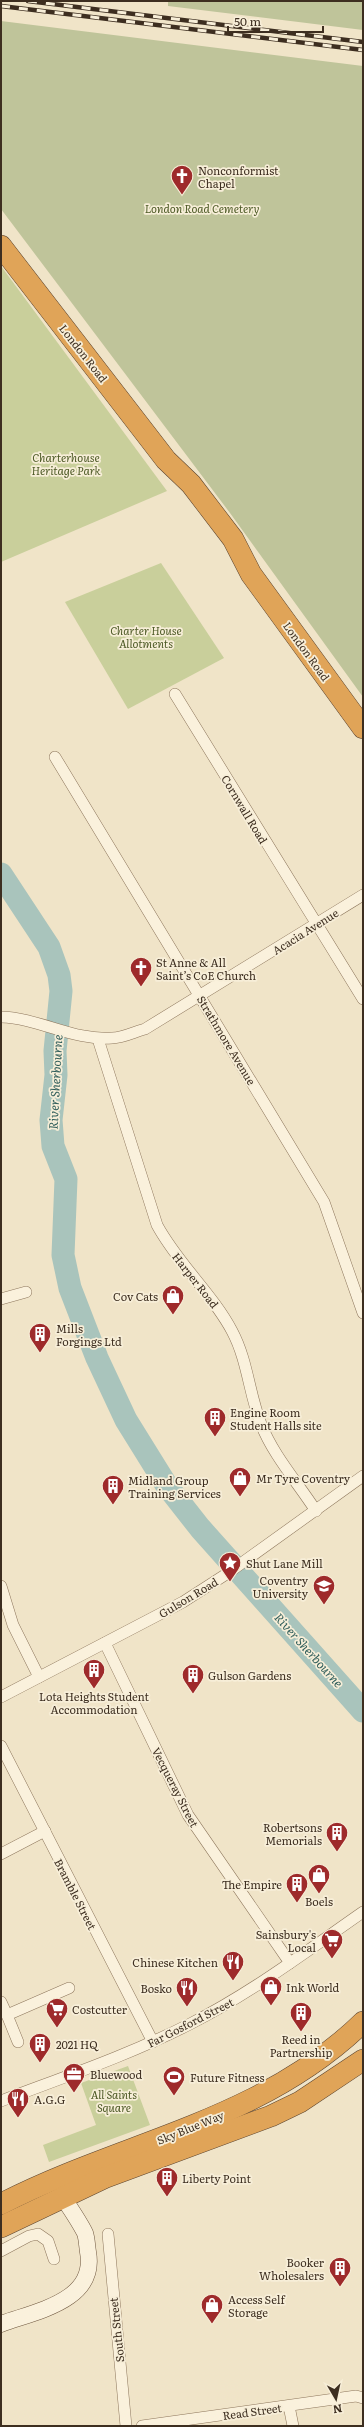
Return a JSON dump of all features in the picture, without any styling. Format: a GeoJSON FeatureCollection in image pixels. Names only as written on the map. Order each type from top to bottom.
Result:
{"type":"FeatureCollection","features":[{"type":"Feature","properties":{"kind":"highway","name":"London Road"},"geometry":{"type":"LineString","coordinates":[[1,246],[166,460],[180,492],[210,533],[251,574],[363,728]]}},
{"type":"Feature","properties":{"kind":"highway","name":"Sky Blue Way"},"geometry":{"type":"LineString","coordinates":[[1,2204],[84,2166],[192,2128],[261,2096],[324,2055],[363,2022]]}},
{"type":"Feature","properties":{"kind":"highway","name":"Sky Blue Way"},"geometry":{"type":"LineString","coordinates":[[1,2227],[62,2196],[176,2150],[271,2116],[300,2102],[363,2060]]}},
{"type":"Feature","properties":{"kind":"highway"},"geometry":{"type":"LineString","coordinates":[[1,2214],[45,2192],[52,2191],[62,2196]]}},
{"type":"Feature","properties":{"kind":"street","name":"Cornwall Road"},"geometry":{"type":"LineString","coordinates":[[175,694],[363,999]]}},
{"type":"Feature","properties":{"kind":"street","name":"Strathmore Avenue"},"geometry":{"type":"LineString","coordinates":[[55,757],[324,1202],[363,1313]]}},
{"type":"Feature","properties":{"kind":"street","name":"Acacia Avenue"},"geometry":{"type":"LineString","coordinates":[[1,1016],[45,1025],[98,1039],[114,1038],[145,1029],[363,895]]}},
{"type":"Feature","properties":{"kind":"street","name":"Harper Road"},"geometry":{"type":"LineString","coordinates":[[98,1039],[157,1225],[172,1250],[208,1294],[230,1327],[244,1358],[261,1425],[276,1452],[316,1511]]}},
{"type":"Feature","properties":{"kind":"street"},"geometry":{"type":"LineString","coordinates":[[1,1299],[26,1292]]}},
{"type":"Feature","properties":{"kind":"street","name":"Gulson Road"},"geometry":{"type":"LineString","coordinates":[[1,1697],[183,1602],[228,1573],[363,1476]]}},
{"type":"Feature","properties":{"kind":"street"},"geometry":{"type":"LineString","coordinates":[[1,1586],[13,1625],[39,1677]]}},
{"type":"Feature","properties":{"kind":"street","name":"Vecqueray Street"},"geometry":{"type":"LineString","coordinates":[[105,1643],[188,1815],[290,1963]]}},
{"type":"Feature","properties":{"kind":"street","name":"Bramble Street"},"geometry":{"type":"LineString","coordinates":[[1,1746],[153,2042]]}},
{"type":"Feature","properties":{"kind":"street"},"geometry":{"type":"LineString","coordinates":[[1,1854],[45,1831]]}},
{"type":"Feature","properties":{"kind":"street","name":"Far Gosford Street"},"geometry":{"type":"LineString","coordinates":[[1,2101],[153,2042],[212,2012],[290,1963],[363,1912]]}},
{"type":"Feature","properties":{"kind":"street"},"geometry":{"type":"LineString","coordinates":[[7,2015],[69,1988]]}},
{"type":"Feature","properties":{"kind":"street"},"geometry":{"type":"LineString","coordinates":[[1,2002],[18,2042]]}},
{"type":"Feature","properties":{"kind":"street"},"geometry":{"type":"LineString","coordinates":[[1,2324],[66,2300],[80,2289],[87,2274],[90,2259],[85,2234],[62,2196]]}},
{"type":"Feature","properties":{"kind":"street"},"geometry":{"type":"LineString","coordinates":[[1,2251],[29,2236],[38,2234],[48,2241],[54,2259]]}},
{"type":"Feature","properties":{"kind":"street","name":"South Street"},"geometry":{"type":"LineString","coordinates":[[108,2234],[126,2426]]}},
{"type":"Feature","properties":{"kind":"street","name":"Read Street"},"geometry":{"type":"LineString","coordinates":[[142,2426],[356,2396],[363,2398]]}},
{"type":"Feature","properties":{"kind":"street"},"geometry":{"type":"LineString","coordinates":[[289,2406],[294,2426]]}},
{"type":"Feature","properties":{"kind":"green space"},"geometry":{"type":"Polygon","coordinates":[[[168,1],[363,1],[363,30],[168,6],[168,1]]]}},
{"type":"Feature","properties":{"kind":"green space","name":"London Road Cemetery"},"geometry":{"type":"Polygon","coordinates":[[[1,21],[363,66],[363,697],[230,513],[1,209],[1,21]]]}},
{"type":"Feature","properties":{"kind":"green space","name":"Charterhouse Heritage Park"},"geometry":{"type":"Polygon","coordinates":[[[1,266],[167,491],[1,562],[1,266]]]}},
{"type":"Feature","properties":{"kind":"green space","name":"Charter House Allotments"},"geometry":{"type":"Polygon","coordinates":[[[161,563],[224,658],[128,709],[65,602],[161,563]]]}},
{"type":"Feature","properties":{"kind":"green space","name":"All Saints Square"},"geometry":{"type":"Polygon","coordinates":[[[128,2066],[150,2125],[49,2162],[43,2145],[96,2125],[81,2083],[128,2066]]]}},
{"type":"Feature","properties":{"kind":"waterway","name":"River Sherbourne"},"geometry":{"type":"LineString","coordinates":[[1,874],[49,947],[59,975],[61,991],[55,1051],[56,1075],[51,1120],[53,1146],[66,1179],[63,1255],[70,1288],[97,1358],[126,1420],[167,1486],[200,1528],[363,1711]]}},
{"type":"Feature","properties":{"kind":"railway"},"geometry":{"type":"LineString","coordinates":[[28,1],[363,42]]}},
{"type":"Feature","properties":{"kind":"railway"},"geometry":{"type":"LineString","coordinates":[[1,6],[363,50]]}},
{"type":"Feature","properties":{"kind":"place","name":"Nonconformist Chapel"},"geometry":{"type":"Point","coordinates":[182,196]}},
{"type":"Feature","properties":{"kind":"place","name":"St Anne & All Saint’s CoE Church"},"geometry":{"type":"Point","coordinates":[141,988]}},
{"type":"Feature","properties":{"kind":"place","name":"Cov Cats"},"geometry":{"type":"Point","coordinates":[173,1316]}},
{"type":"Feature","properties":{"kind":"place","name":"Mills Forgings Ltd"},"geometry":{"type":"Point","coordinates":[40,1354]}},
{"type":"Feature","properties":{"kind":"place","name":"Engine Room Student Halls site"},"geometry":{"type":"Point","coordinates":[215,1438]}},
{"type":"Feature","properties":{"kind":"place","name":"Mr Tyre Coventry"},"geometry":{"type":"Point","coordinates":[240,1498]}},
{"type":"Feature","properties":{"kind":"place","name":"Midland Group Training Services"},"geometry":{"type":"Point","coordinates":[113,1506]}},
{"type":"Feature","properties":{"kind":"place","name":"Shut Lane Mill"},"geometry":{"type":"Point","coordinates":[230,1582]}},
{"type":"Feature","properties":{"kind":"place","name":"Coventry University"},"geometry":{"type":"Point","coordinates":[324,1606]}},
{"type":"Feature","properties":{"kind":"place","name":"Lota Heights Student Accommodation"},"geometry":{"type":"Point","coordinates":[94,1690]}},
{"type":"Feature","properties":{"kind":"place","name":"Gulson Gardens"},"geometry":{"type":"Point","coordinates":[193,1694]}},
{"type":"Feature","properties":{"kind":"place","name":"Robertsons Memorials"},"geometry":{"type":"Point","coordinates":[337,1852]}},
{"type":"Feature","properties":{"kind":"place","name":"Boels"},"geometry":{"type":"Point","coordinates":[319,1894]}},
{"type":"Feature","properties":{"kind":"place","name":"The Empire"},"geometry":{"type":"Point","coordinates":[297,1904]}},
{"type":"Feature","properties":{"kind":"place","name":"Sainsbury's Local"},"geometry":{"type":"Point","coordinates":[332,1960]}},
{"type":"Feature","properties":{"kind":"place","name":"Chinese Kitchen"},"geometry":{"type":"Point","coordinates":[233,1982]}},
{"type":"Feature","properties":{"kind":"place","name":"Ink World"},"geometry":{"type":"Point","coordinates":[271,2006]}},
{"type":"Feature","properties":{"kind":"place","name":"Bosko"},"geometry":{"type":"Point","coordinates":[187,2008]}},
{"type":"Feature","properties":{"kind":"place","name":"Costcutter"},"geometry":{"type":"Point","coordinates":[57,2028]}},
{"type":"Feature","properties":{"kind":"place","name":"Reed in Partnership"},"geometry":{"type":"Point","coordinates":[301,2032]}},
{"type":"Feature","properties":{"kind":"place","name":"2021 HQ"},"geometry":{"type":"Point","coordinates":[40,2064]}},
{"type":"Feature","properties":{"kind":"place","name":"Bluewood"},"geometry":{"type":"Point","coordinates":[74,2094]}},
{"type":"Feature","properties":{"kind":"place","name":"Future Fitness"},"geometry":{"type":"Point","coordinates":[174,2096]}},
{"type":"Feature","properties":{"kind":"place","name":"A.G.G"},"geometry":{"type":"Point","coordinates":[18,2118]}},
{"type":"Feature","properties":{"kind":"place","name":"Liberty Point"},"geometry":{"type":"Point","coordinates":[167,2198]}},
{"type":"Feature","properties":{"kind":"place","name":"Booker Wholesalers"},"geometry":{"type":"Point","coordinates":[340,2288]}},
{"type":"Feature","properties":{"kind":"place","name":"Access Self Storage"},"geometry":{"type":"Point","coordinates":[212,2324]}}]}
